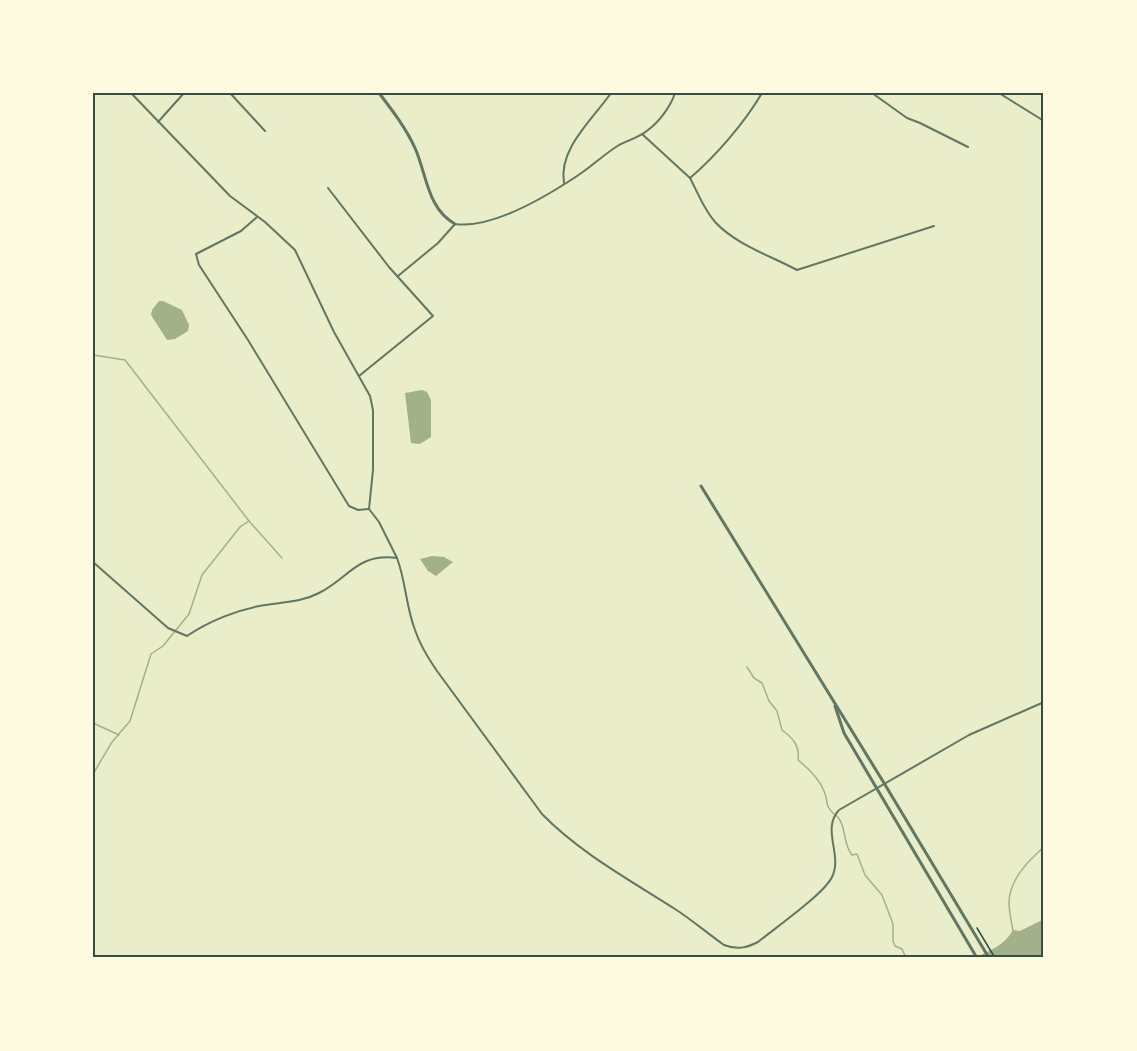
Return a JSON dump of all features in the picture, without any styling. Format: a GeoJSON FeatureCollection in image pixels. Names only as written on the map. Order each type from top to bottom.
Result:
{"type":"FeatureCollection","features":[{"type":"Feature","properties":{"kind":"street"},"geometry":{"type":"LineString","coordinates":[[131,93],[230,196],[287,241],[295,250],[334,332],[370,396],[373,410],[373,470],[369,509],[379,522],[397,558],[404,576],[414,629],[422,648],[437,671],[542,814],[556,828],[724,945],[740,948],[758,942],[827,885],[835,869],[831,820],[839,810],[969,735],[1044,702]]}},
{"type":"Feature","properties":{"kind":"street"},"geometry":{"type":"LineString","coordinates":[[158,122],[184,93]]}},
{"type":"Feature","properties":{"kind":"street"},"geometry":{"type":"LineString","coordinates":[[230,93],[265,131]]}},
{"type":"Feature","properties":{"kind":"street"},"geometry":{"type":"LineString","coordinates":[[379,93],[412,141],[432,199],[439,212],[455,224],[487,221],[565,184],[619,146],[650,129],[669,105],[675,93]]}},
{"type":"Feature","properties":{"kind":"street"},"geometry":{"type":"LineString","coordinates":[[565,184],[564,165],[575,140],[611,93]]}},
{"type":"Feature","properties":{"kind":"street"},"geometry":{"type":"LineString","coordinates":[[690,178],[704,166],[750,111],[762,93]]}},
{"type":"Feature","properties":{"kind":"street"},"geometry":{"type":"LineString","coordinates":[[872,93],[907,118],[968,147]]}},
{"type":"Feature","properties":{"kind":"street"},"geometry":{"type":"LineString","coordinates":[[999,93],[1044,121]]}},
{"type":"Feature","properties":{"kind":"street"},"geometry":{"type":"LineString","coordinates":[[642,134],[690,178],[712,217],[725,231],[797,270],[934,226]]}},
{"type":"Feature","properties":{"kind":"street"},"geometry":{"type":"LineString","coordinates":[[328,189],[433,316],[359,376]]}},
{"type":"Feature","properties":{"kind":"street"},"geometry":{"type":"LineString","coordinates":[[258,217],[241,231],[196,254],[199,265],[248,340],[349,506],[358,510],[369,509]]}},
{"type":"Feature","properties":{"kind":"street"},"geometry":{"type":"LineString","coordinates":[[398,276],[438,243],[455,224]]}},
{"type":"Feature","properties":{"kind":"street"},"geometry":{"type":"LineString","coordinates":[[701,486],[989,958]]}},
{"type":"Feature","properties":{"kind":"street"},"geometry":{"type":"LineString","coordinates":[[93,562],[168,628],[188,636],[196,630],[252,608],[304,599],[330,587],[359,563],[388,557],[397,558]]}},
{"type":"Feature","properties":{"kind":"street"},"geometry":{"type":"LineString","coordinates":[[834,701],[844,733],[977,958]]}},
{"type":"Feature","properties":{"kind":"path"},"geometry":{"type":"LineString","coordinates":[[977,928],[995,958]]}},
{"type":"Feature","properties":{"kind":"shaded area"},"geometry":{"type":"Polygon","coordinates":[[[159,301],[182,310],[189,325],[188,331],[175,339],[167,340],[151,315],[159,301]]]}},
{"type":"Feature","properties":{"kind":"shaded area"},"geometry":{"type":"Polygon","coordinates":[[[422,390],[427,392],[431,400],[431,437],[420,444],[411,443],[405,393],[422,390]]]}},
{"type":"Feature","properties":{"kind":"shaded area"},"geometry":{"type":"Polygon","coordinates":[[[432,556],[444,557],[453,562],[436,576],[428,571],[420,559],[432,556]]]}},
{"type":"Feature","properties":{"kind":"shaded area"},"geometry":{"type":"Polygon","coordinates":[[[1044,919],[1044,958],[975,958],[1001,944],[1013,930],[1020,931],[1044,919]]]}},
{"type":"Feature","properties":{"kind":"waterway"},"geometry":{"type":"LineString","coordinates":[[93,355],[125,360],[249,521]]}},
{"type":"Feature","properties":{"kind":"waterway"},"geometry":{"type":"LineString","coordinates":[[93,774],[112,742],[130,721],[151,654],[163,646],[189,614],[202,575],[240,527],[249,521],[282,558]]}},
{"type":"Feature","properties":{"kind":"waterway"},"geometry":{"type":"LineString","coordinates":[[747,667],[754,678],[762,683],[769,701],[777,711],[782,730],[797,746],[798,760],[819,782],[828,806],[834,814]]}},
{"type":"Feature","properties":{"kind":"waterway"},"geometry":{"type":"LineString","coordinates":[[93,723],[119,735]]}},
{"type":"Feature","properties":{"kind":"waterway"},"geometry":{"type":"LineString","coordinates":[[836,815],[842,824],[849,850],[852,855],[857,854],[865,875],[882,895],[893,924],[893,942]]}},
{"type":"Feature","properties":{"kind":"waterway"},"geometry":{"type":"LineString","coordinates":[[1013,932],[1009,910],[1012,887],[1026,865],[1044,847]]}},
{"type":"Feature","properties":{"kind":"waterway"},"geometry":{"type":"LineString","coordinates":[[894,943],[902,949],[906,958]]}}]}
